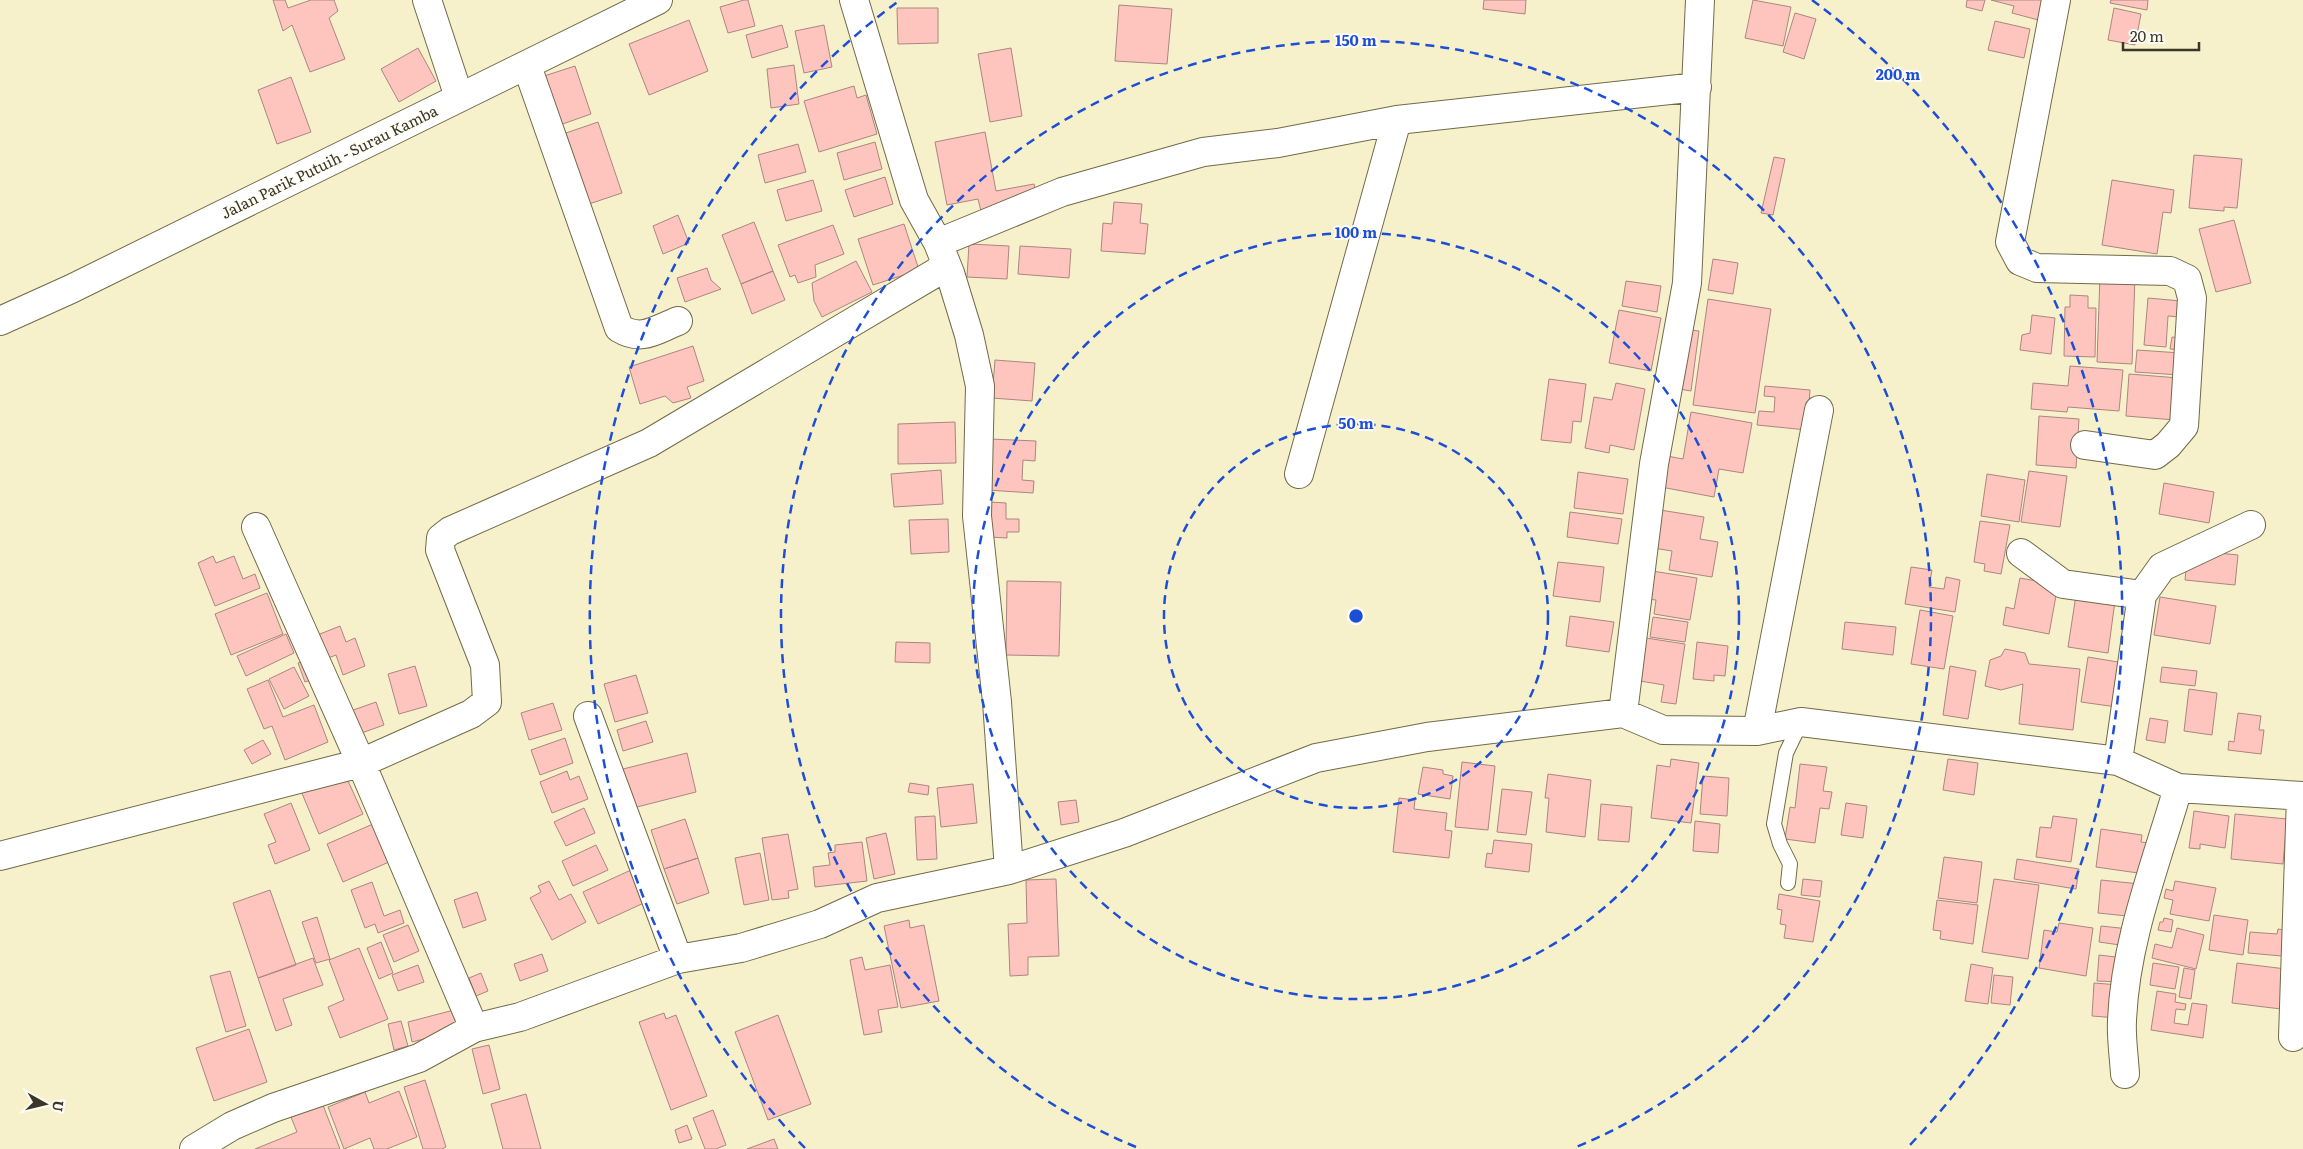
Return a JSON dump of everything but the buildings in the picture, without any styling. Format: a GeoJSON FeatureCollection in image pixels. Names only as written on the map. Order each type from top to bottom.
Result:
{"type":"FeatureCollection","features":[{"type":"Feature","properties":{"kind":"street"},"geometry":{"type":"LineString","coordinates":[[426,0],[459,97]]}},
{"type":"Feature","properties":{"kind":"street","name":"Jalan Parik Putuih - Surau Kamba"},"geometry":{"type":"LineString","coordinates":[[0,321],[71,289],[658,0]]}},
{"type":"Feature","properties":{"kind":"street"},"geometry":{"type":"LineString","coordinates":[[854,0],[914,200],[943,254],[969,335],[980,386],[977,516],[997,702],[1009,870]]}},
{"type":"Feature","properties":{"kind":"street"},"geometry":{"type":"LineString","coordinates":[[1623,713],[1654,464],[1687,283],[1700,0]]}},
{"type":"Feature","properties":{"kind":"street"},"geometry":{"type":"LineString","coordinates":[[2056,0],[2010,242],[2020,261],[2037,268],[2170,271],[2188,279],[2192,298],[2184,426],[2168,446],[2156,455],[2085,444]]}},
{"type":"Feature","properties":{"kind":"street"},"geometry":{"type":"LineString","coordinates":[[526,66],[619,328],[630,335],[644,335],[678,321]]}},
{"type":"Feature","properties":{"kind":"street"},"geometry":{"type":"LineString","coordinates":[[0,856],[361,763],[471,714],[487,702],[485,665],[440,550],[441,538],[450,531],[649,443],[943,254],[1062,192],[1203,152],[1278,143],[1397,120],[1696,87]]}},
{"type":"Feature","properties":{"kind":"street"},"geometry":{"type":"LineString","coordinates":[[1299,474],[1397,120]]}},
{"type":"Feature","properties":{"kind":"street"},"geometry":{"type":"LineString","coordinates":[[1757,731],[1819,410]]}},
{"type":"Feature","properties":{"kind":"street"},"geometry":{"type":"LineString","coordinates":[[2118,761],[2142,595],[2162,567],[2251,525]]}},
{"type":"Feature","properties":{"kind":"street"},"geometry":{"type":"LineString","coordinates":[[256,527],[361,763],[474,1028]]}},
{"type":"Feature","properties":{"kind":"street"},"geometry":{"type":"LineString","coordinates":[[2021,554],[2063,584],[2142,595]]}},
{"type":"Feature","properties":{"kind":"street"},"geometry":{"type":"LineString","coordinates":[[194,1149],[232,1126],[273,1108],[419,1058],[474,1028],[520,1017],[678,959],[740,948],[820,924],[877,898],[1009,870],[1124,833],[1316,758],[1427,737],[1623,713],[1664,730],[1757,731],[1802,722],[2118,761],[2178,788],[2302,796],[2293,1037]]}},
{"type":"Feature","properties":{"kind":"street"},"geometry":{"type":"LineString","coordinates":[[588,716],[678,959]]}},
{"type":"Feature","properties":{"kind":"street"},"geometry":{"type":"LineString","coordinates":[[2125,1074],[2122,1022],[2132,950],[2178,788]]}},
{"type":"Feature","properties":{"kind":"lane"},"geometry":{"type":"LineString","coordinates":[[1788,883],[1790,864],[1780,844],[1774,824],[1786,753],[1802,722]]}}]}
